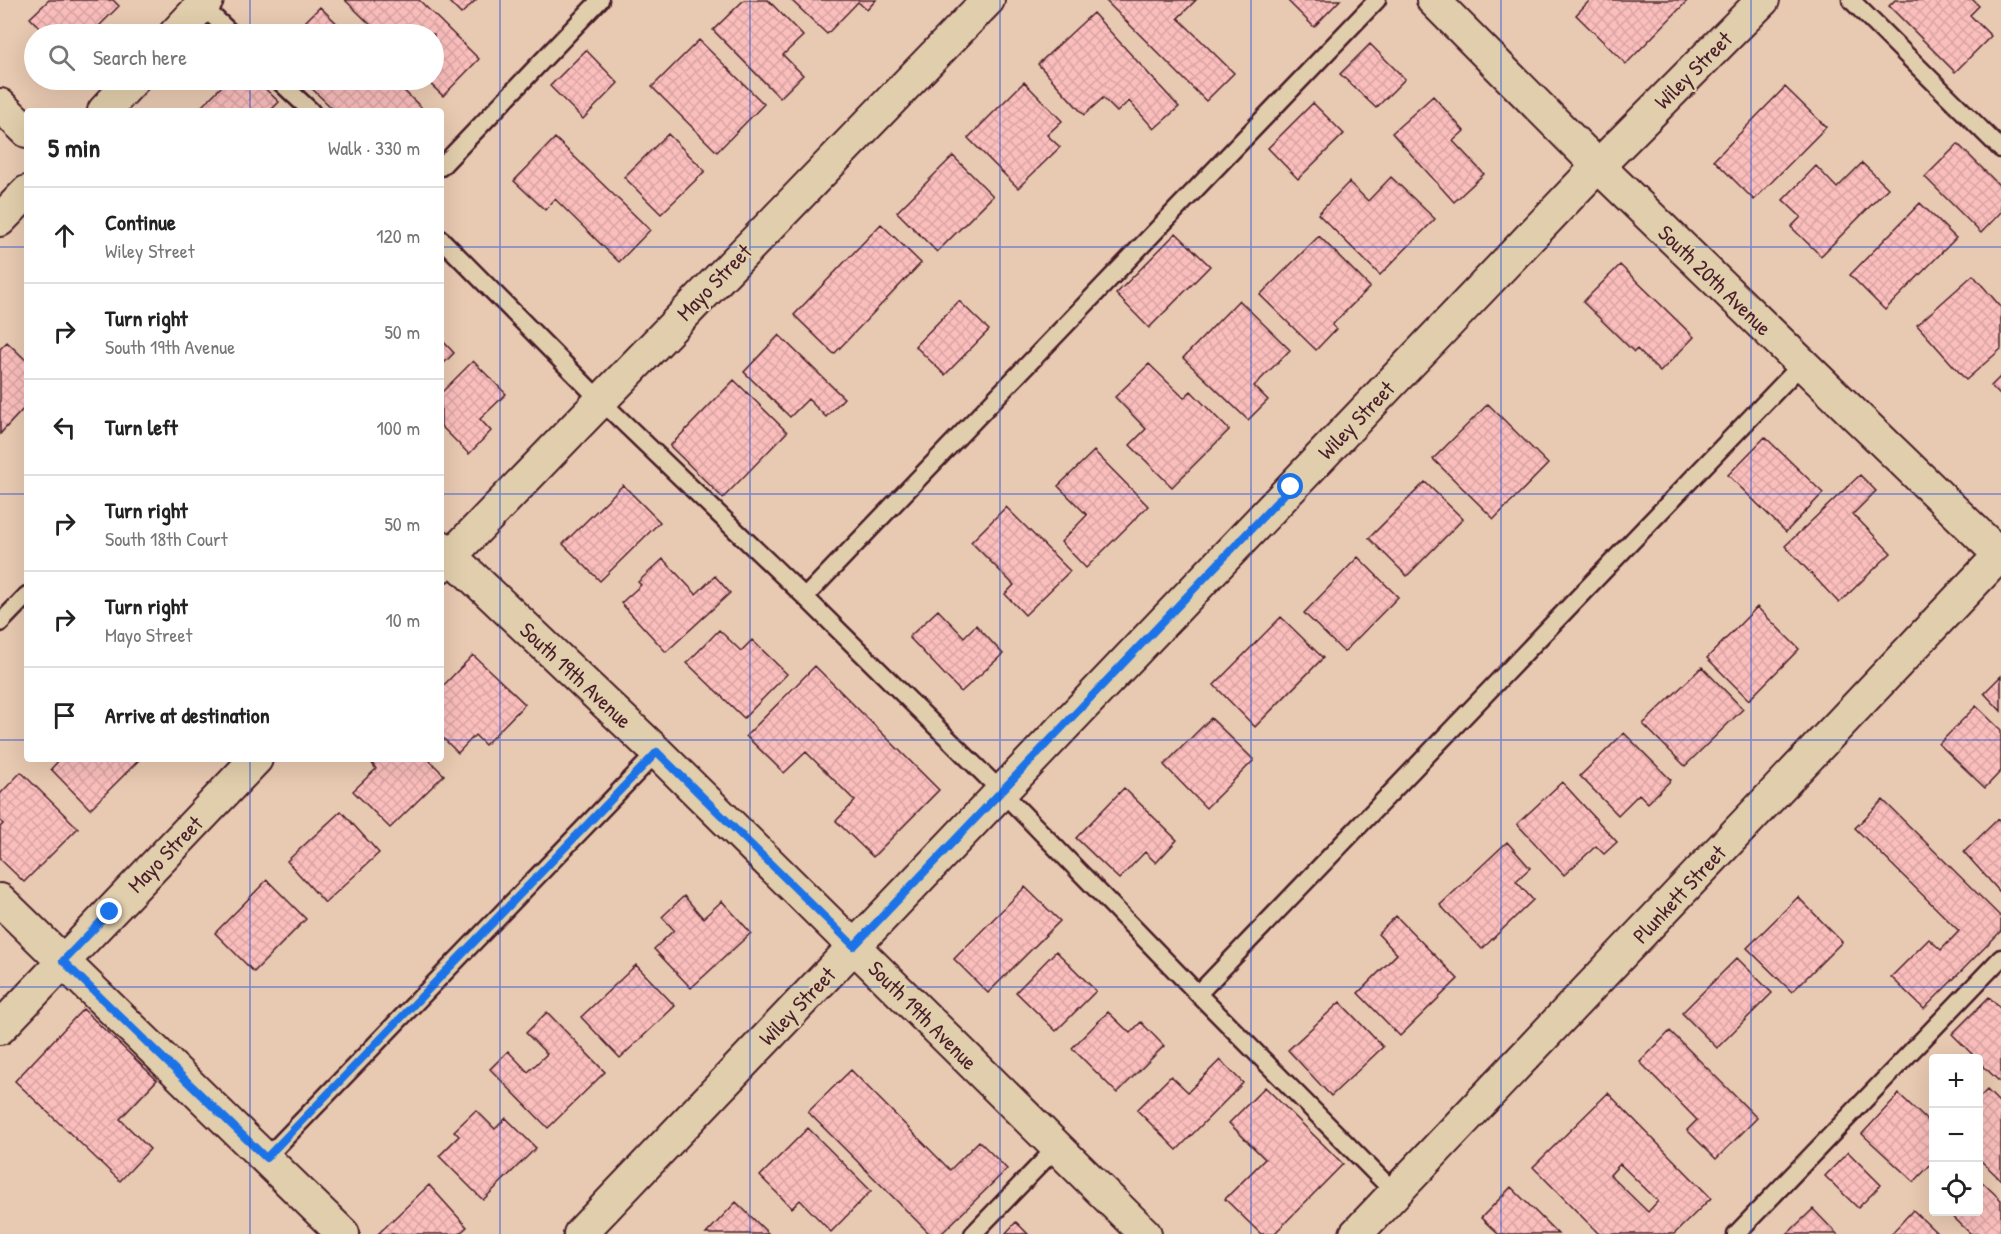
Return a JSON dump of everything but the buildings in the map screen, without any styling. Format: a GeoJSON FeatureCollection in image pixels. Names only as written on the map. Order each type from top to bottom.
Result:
{"type":"FeatureCollection","features":[{"type":"Feature","properties":{"kind":"street","name":"Mayo Street"},"geometry":{"type":"LineString","coordinates":[[444,556],[600,400],[988,0]]}},
{"type":"Feature","properties":{"kind":"street","name":"South 20th Avenue"},"geometry":{"type":"LineString","coordinates":[[1433,0],[1598,166],[2001,555]]}},
{"type":"Feature","properties":{"kind":"street","name":"Wiley Street"},"geometry":{"type":"LineString","coordinates":[[580,1234],[1598,166],[1763,0]]}},
{"type":"Feature","properties":{"kind":"street"},"geometry":{"type":"LineString","coordinates":[[183,24],[202,2]]}},
{"type":"Feature","properties":{"kind":"street"},"geometry":{"type":"LineString","coordinates":[[107,108],[124,90]]}},
{"type":"Feature","properties":{"kind":"street"},"geometry":{"type":"LineString","coordinates":[[0,105],[24,129]]}},
{"type":"Feature","properties":{"kind":"street"},"geometry":{"type":"LineString","coordinates":[[0,220],[24,195]]}},
{"type":"Feature","properties":{"kind":"street","name":"Plunkett Street"},"geometry":{"type":"LineString","coordinates":[[1356,1234],[2001,555]]}},
{"type":"Feature","properties":{"kind":"street","name":"South 19th Avenue"},"geometry":{"type":"LineString","coordinates":[[444,556],[657,752],[1145,1234]]}},
{"type":"Feature","properties":{"kind":"street","name":"Mayo Street"},"geometry":{"type":"LineString","coordinates":[[0,1028],[253,762]]}},
{"type":"Feature","properties":{"kind":"street"},"geometry":{"type":"LineString","coordinates":[[0,900],[342,1234]]}},
{"type":"Feature","properties":{"kind":"lane"},"geometry":{"type":"LineString","coordinates":[[444,164],[600,0]]}},
{"type":"Feature","properties":{"kind":"lane"},"geometry":{"type":"LineString","coordinates":[[805,597],[1377,0]]}},
{"type":"Feature","properties":{"kind":"lane"},"geometry":{"type":"LineString","coordinates":[[1851,0],[1999,145]]}},
{"type":"Feature","properties":{"kind":"lane"},"geometry":{"type":"LineString","coordinates":[[202,2],[223,24]]}},
{"type":"Feature","properties":{"kind":"lane"},"geometry":{"type":"LineString","coordinates":[[289,90],[308,108]]}},
{"type":"Feature","properties":{"kind":"lane"},"geometry":{"type":"LineString","coordinates":[[444,242],[600,400],[1001,790],[1396,1194]]}},
{"type":"Feature","properties":{"kind":"lane"},"geometry":{"type":"LineString","coordinates":[[1198,994],[1802,364]]}},
{"type":"Feature","properties":{"kind":"lane"},"geometry":{"type":"LineString","coordinates":[[0,623],[24,598]]}},
{"type":"Feature","properties":{"kind":"lane"},"geometry":{"type":"LineString","coordinates":[[266,1158],[657,752]]}},
{"type":"Feature","properties":{"kind":"lane"},"geometry":{"type":"LineString","coordinates":[[1736,1234],[2001,958]]}},
{"type":"Feature","properties":{"kind":"lane"},"geometry":{"type":"LineString","coordinates":[[973,1234],[1056,1148]]}},
{"type":"Feature","properties":{"kind":"route"},"geometry":{"type":"LineString","coordinates":[[110,912],[63,961],[266,1158],[657,752],[854,946],[1291,487]]}}]}
